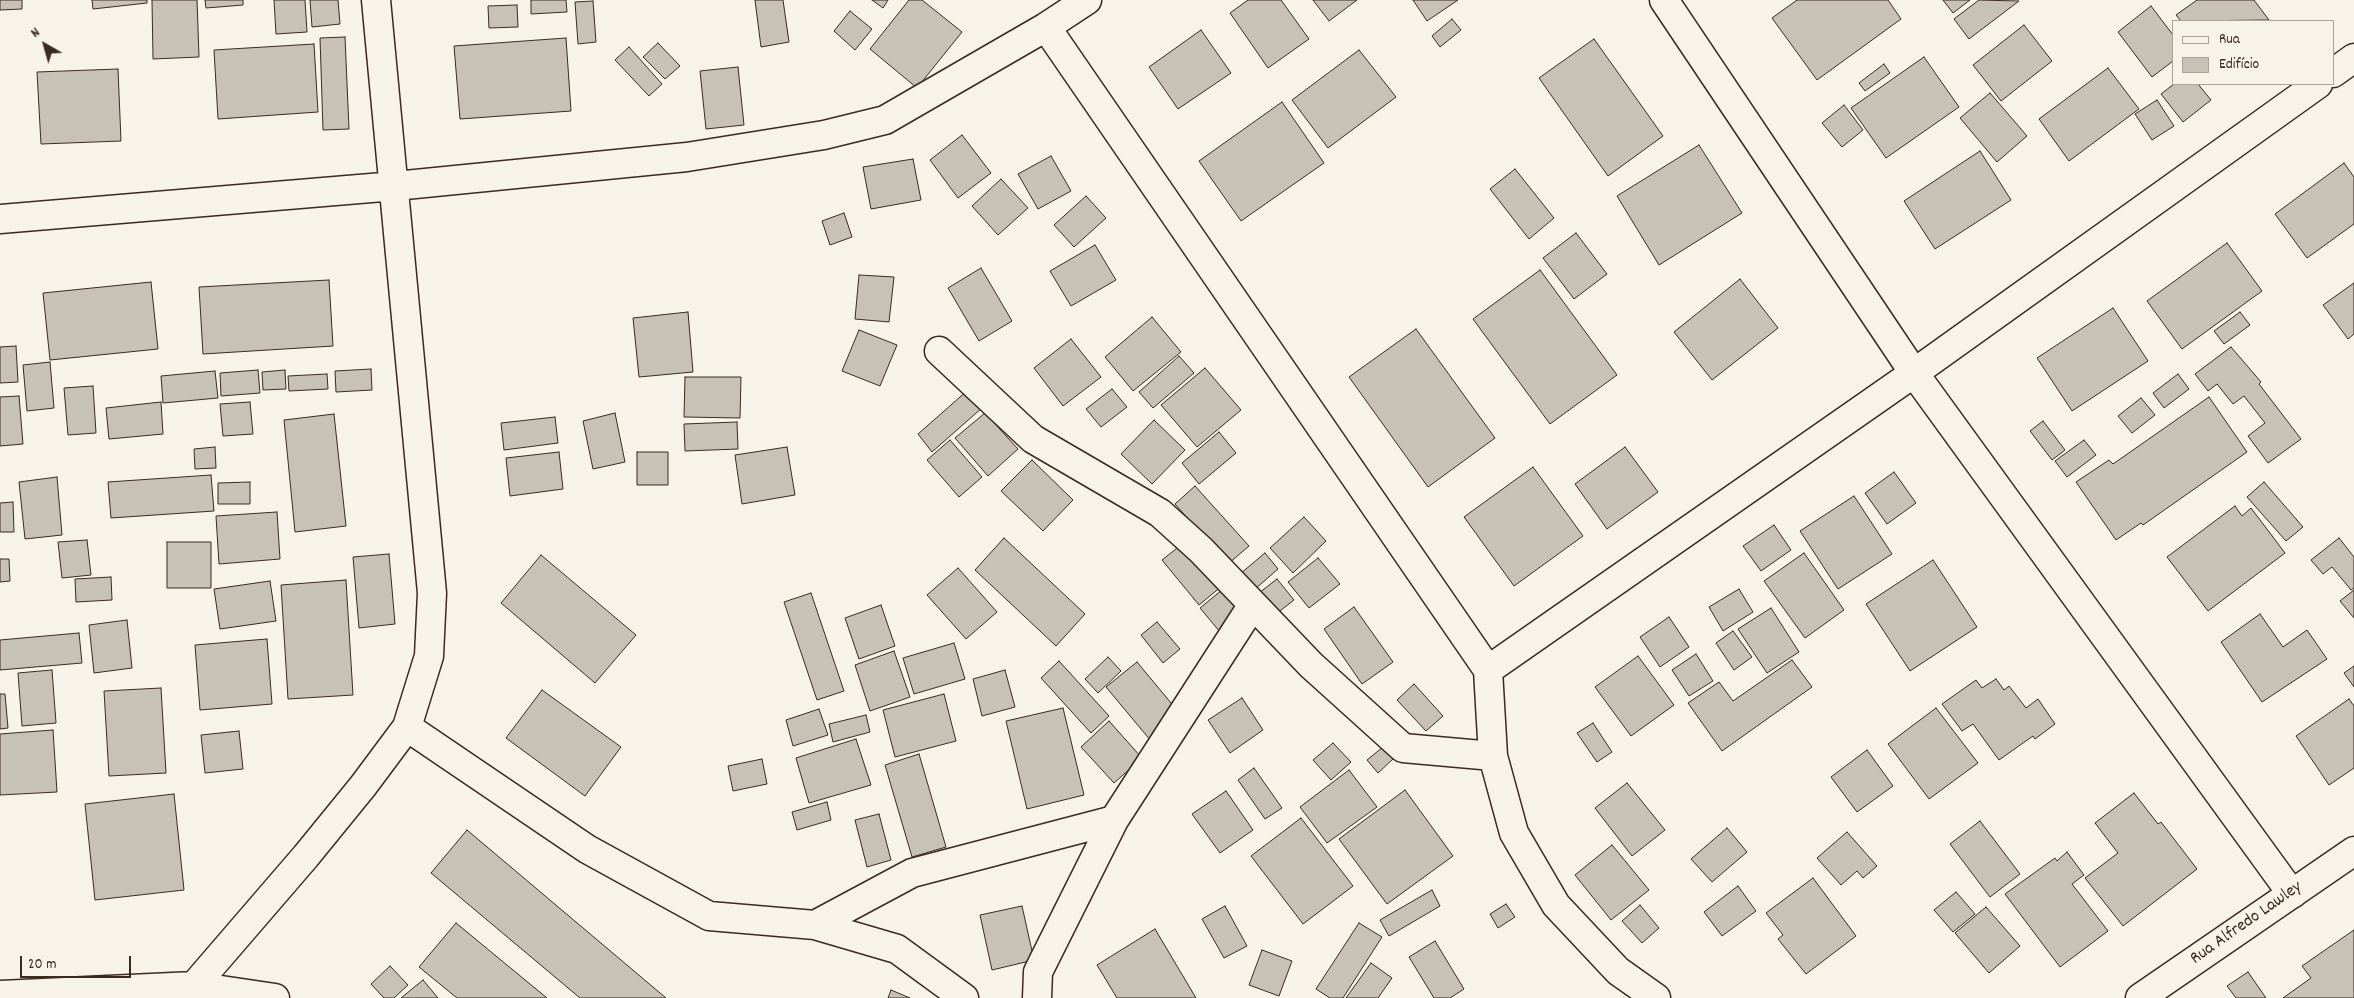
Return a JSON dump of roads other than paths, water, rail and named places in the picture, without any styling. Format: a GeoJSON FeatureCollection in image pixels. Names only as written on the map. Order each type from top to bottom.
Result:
{"type":"FeatureCollection","features":[{"type":"Feature","properties":{"kind":"street"},"geometry":{"type":"LineString","coordinates":[[194,986],[363,786],[407,727],[429,656],[432,593],[376,0]]}},
{"type":"Feature","properties":{"kind":"street"},"geometry":{"type":"LineString","coordinates":[[0,219],[394,186],[686,156],[824,136],[885,120],[1046,27],[1087,0]]}},
{"type":"Feature","properties":{"kind":"street"},"geometry":{"type":"LineString","coordinates":[[1664,0],[1914,372],[2292,894]]}},
{"type":"Feature","properties":{"kind":"street"},"geometry":{"type":"LineString","coordinates":[[1046,27],[1488,670],[1493,756],[1514,833],[1556,905],[1618,971],[1656,998]]}},
{"type":"Feature","properties":{"kind":"street"},"geometry":{"type":"LineString","coordinates":[[2334,72],[2354,58]]}},
{"type":"Feature","properties":{"kind":"street"},"geometry":{"type":"LineString","coordinates":[[1488,670],[1914,372],[2317,85]]}},
{"type":"Feature","properties":{"kind":"street"},"geometry":{"type":"LineString","coordinates":[[939,351],[1033,439],[1160,513],[1201,550],[1252,606],[1311,665],[1403,748],[1493,756]]}},
{"type":"Feature","properties":{"kind":"street"},"geometry":{"type":"LineString","coordinates":[[1037,998],[1038,972],[1114,820],[1252,606]]}},
{"type":"Feature","properties":{"kind":"street"},"geometry":{"type":"LineString","coordinates":[[407,727],[587,849],[709,916],[815,925],[897,949],[964,998]]}},
{"type":"Feature","properties":{"kind":"street"},"geometry":{"type":"LineString","coordinates":[[815,925],[912,873],[1114,820]]}},
{"type":"Feature","properties":{"kind":"street","name":"Rua Alfredo Lawley"},"geometry":{"type":"LineString","coordinates":[[2140,998],[2354,851]]}},
{"type":"Feature","properties":{"kind":"street"},"geometry":{"type":"LineString","coordinates":[[0,995],[194,986],[275,998]]}}]}
